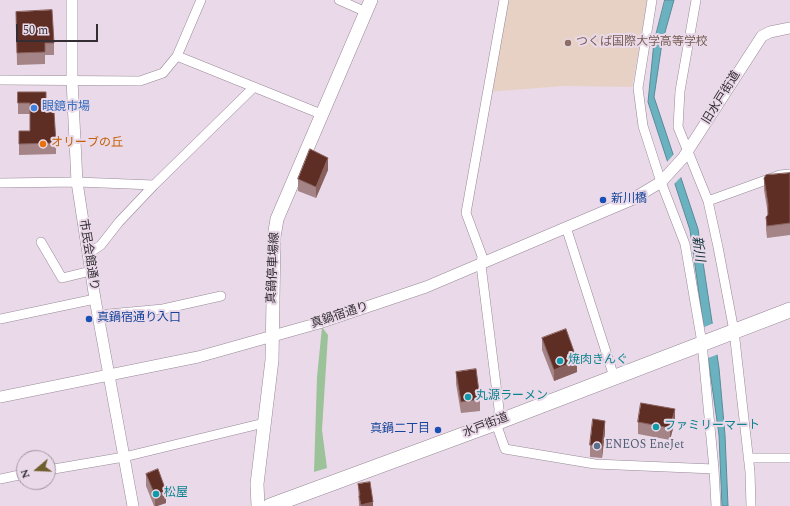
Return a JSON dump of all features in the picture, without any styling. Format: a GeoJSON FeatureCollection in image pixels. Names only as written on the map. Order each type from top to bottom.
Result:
{"type":"FeatureCollection","features":[{"type":"Feature","properties":{"kind":"highway","name":"水戸街道"},"geometry":{"type":"LineString","coordinates":[[270,506],[498,422],[790,310]]}},
{"type":"Feature","properties":{"kind":"main road","name":"真鍋停車場線"},"geometry":{"type":"LineString","coordinates":[[258,506],[257,484],[272,360],[274,237],[277,219],[368,6]]}},
{"type":"Feature","properties":{"kind":"street","name":"市民会館通り"},"geometry":{"type":"LineString","coordinates":[[72,0],[72,80],[77,182],[95,299],[133,506]]}},
{"type":"Feature","properties":{"kind":"street"},"geometry":{"type":"LineString","coordinates":[[0,80],[140,81],[153,78],[164,73],[177,56],[201,0]]}},
{"type":"Feature","properties":{"kind":"street"},"geometry":{"type":"LineString","coordinates":[[339,0],[368,6]]}},
{"type":"Feature","properties":{"kind":"street"},"geometry":{"type":"LineString","coordinates":[[504,0],[466,213],[482,256],[481,265],[499,409],[498,429],[504,449],[595,464],[714,468]]}},
{"type":"Feature","properties":{"kind":"street"},"geometry":{"type":"LineString","coordinates":[[652,0],[638,88],[643,126],[665,178],[685,244],[703,343],[716,506]]}},
{"type":"Feature","properties":{"kind":"street"},"geometry":{"type":"LineString","coordinates":[[696,0],[680,91],[678,127],[685,155],[708,201],[718,247],[748,458],[751,506]]}},
{"type":"Feature","properties":{"kind":"street","name":"旧水戸街道"},"geometry":{"type":"LineString","coordinates":[[665,178],[685,155],[762,36],[770,32],[790,28]]}},
{"type":"Feature","properties":{"kind":"street"},"geometry":{"type":"LineString","coordinates":[[177,56],[321,114]]}},
{"type":"Feature","properties":{"kind":"street"},"geometry":{"type":"LineString","coordinates":[[88,254],[101,245],[119,222],[154,185],[254,87]]}},
{"type":"Feature","properties":{"kind":"street"},"geometry":{"type":"LineString","coordinates":[[708,201],[780,175],[790,174]]}},
{"type":"Feature","properties":{"kind":"street","name":"真鍋宿通り"},"geometry":{"type":"LineString","coordinates":[[0,397],[198,357],[273,337],[361,310],[481,265],[631,200],[665,178]]}},
{"type":"Feature","properties":{"kind":"street"},"geometry":{"type":"LineString","coordinates":[[0,184],[77,182],[154,185]]}},
{"type":"Feature","properties":{"kind":"street"},"geometry":{"type":"LineString","coordinates":[[566,227],[614,377]]}},
{"type":"Feature","properties":{"kind":"street"},"geometry":{"type":"LineString","coordinates":[[41,242],[62,278],[91,271]]}},
{"type":"Feature","properties":{"kind":"street"},"geometry":{"type":"LineString","coordinates":[[98,315],[163,309],[221,296]]}},
{"type":"Feature","properties":{"kind":"street"},"geometry":{"type":"LineString","coordinates":[[0,319],[95,299]]}},
{"type":"Feature","properties":{"kind":"street"},"geometry":{"type":"LineString","coordinates":[[56,469],[124,456],[264,423]]}},
{"type":"Feature","properties":{"kind":"street"},"geometry":{"type":"LineString","coordinates":[[748,458],[790,458]]}},
{"type":"Feature","properties":{"kind":"street"},"geometry":{"type":"LineString","coordinates":[[0,479],[16,476]]}},
{"type":"Feature","properties":{"kind":"shaded area","name":"つくば国際大学高等学校"},"geometry":{"type":"Polygon","coordinates":[[[504,0],[648,0],[632,87],[564,86],[487,92],[504,0]]]}},
{"type":"Feature","properties":{"kind":"green space"},"geometry":{"type":"Polygon","coordinates":[[[322,327],[328,335],[322,430],[327,468],[314,472],[317,377],[322,327]]]}},
{"type":"Feature","properties":{"kind":"water","name":"新川"},"geometry":{"type":"Polygon","coordinates":[[[665,0],[674,0],[662,43],[654,97],[698,229],[719,368],[725,435],[728,506],[722,506],[719,435],[690,230],[648,102],[654,42],[665,0]]]}},
{"type":"Feature","properties":{"kind":"pier"},"geometry":{"type":"Polygon","coordinates":[[[675,153],[683,175],[673,185],[666,163],[675,153]]]}},
{"type":"Feature","properties":{"kind":"pier"},"geometry":{"type":"Polygon","coordinates":[[[714,323],[719,354],[708,358],[702,328],[714,323]]]}},
{"type":"Feature","properties":{"kind":"building"},"geometry":{"type":"Polygon","coordinates":[[[52,10],[54,43],[45,43],[45,52],[17,53],[16,12],[52,10]]]}},
{"type":"Feature","properties":{"kind":"building"},"geometry":{"type":"Polygon","coordinates":[[[18,92],[46,92],[46,112],[54,112],[56,143],[19,144],[19,131],[30,131],[30,103],[18,103],[18,92]]]}},
{"type":"Feature","properties":{"kind":"building"},"geometry":{"type":"Polygon","coordinates":[[[310,149],[328,158],[316,187],[298,179],[310,149]]]}},
{"type":"Feature","properties":{"kind":"building"},"geometry":{"type":"Polygon","coordinates":[[[790,173],[790,223],[767,226],[766,217],[768,215],[768,204],[764,178],[766,175],[790,173]]]}},
{"type":"Feature","properties":{"kind":"building"},"geometry":{"type":"Polygon","coordinates":[[[566,329],[577,360],[554,370],[542,338],[566,329]]]}},
{"type":"Feature","properties":{"kind":"building"},"geometry":{"type":"Polygon","coordinates":[[[476,369],[480,399],[461,402],[456,372],[476,369]]]}},
{"type":"Feature","properties":{"kind":"building"},"geometry":{"type":"Polygon","coordinates":[[[641,403],[675,409],[670,428],[638,422],[641,403]]]}},
{"type":"Feature","properties":{"kind":"building"},"geometry":{"type":"Polygon","coordinates":[[[593,419],[605,421],[602,446],[590,445],[593,419]]]}},
{"type":"Feature","properties":{"kind":"building"},"geometry":{"type":"Polygon","coordinates":[[[158,469],[166,491],[155,495],[146,474],[158,469]]]}},
{"type":"Feature","properties":{"kind":"building"},"geometry":{"type":"Polygon","coordinates":[[[370,482],[373,502],[361,505],[358,484],[370,482]]]}},
{"type":"Feature","properties":{"kind":"place","name":"つくば国際大学高等学校"},"geometry":{"type":"Point","coordinates":[568,43]}},
{"type":"Feature","properties":{"kind":"place","name":"眼鏡市場"},"geometry":{"type":"Point","coordinates":[34,108]}},
{"type":"Feature","properties":{"kind":"place","name":"オリーブの丘"},"geometry":{"type":"Point","coordinates":[43,144]}},
{"type":"Feature","properties":{"kind":"place","name":"新川橋"},"geometry":{"type":"Point","coordinates":[603,200]}},
{"type":"Feature","properties":{"kind":"place","name":"真鍋宿通り入口"},"geometry":{"type":"Point","coordinates":[89,319]}},
{"type":"Feature","properties":{"kind":"place","name":"焼肉きんぐ"},"geometry":{"type":"Point","coordinates":[560,361]}},
{"type":"Feature","properties":{"kind":"place","name":"丸源ラーメン"},"geometry":{"type":"Point","coordinates":[468,397]}},
{"type":"Feature","properties":{"kind":"place","name":"ファミリーマート"},"geometry":{"type":"Point","coordinates":[656,427]}},
{"type":"Feature","properties":{"kind":"place","name":"真鍋二丁目"},"geometry":{"type":"Point","coordinates":[438,430]}},
{"type":"Feature","properties":{"kind":"place","name":"ENEOS EneJet"},"geometry":{"type":"Point","coordinates":[597,446]}},
{"type":"Feature","properties":{"kind":"place","name":"松屋"},"geometry":{"type":"Point","coordinates":[156,494]}}]}
